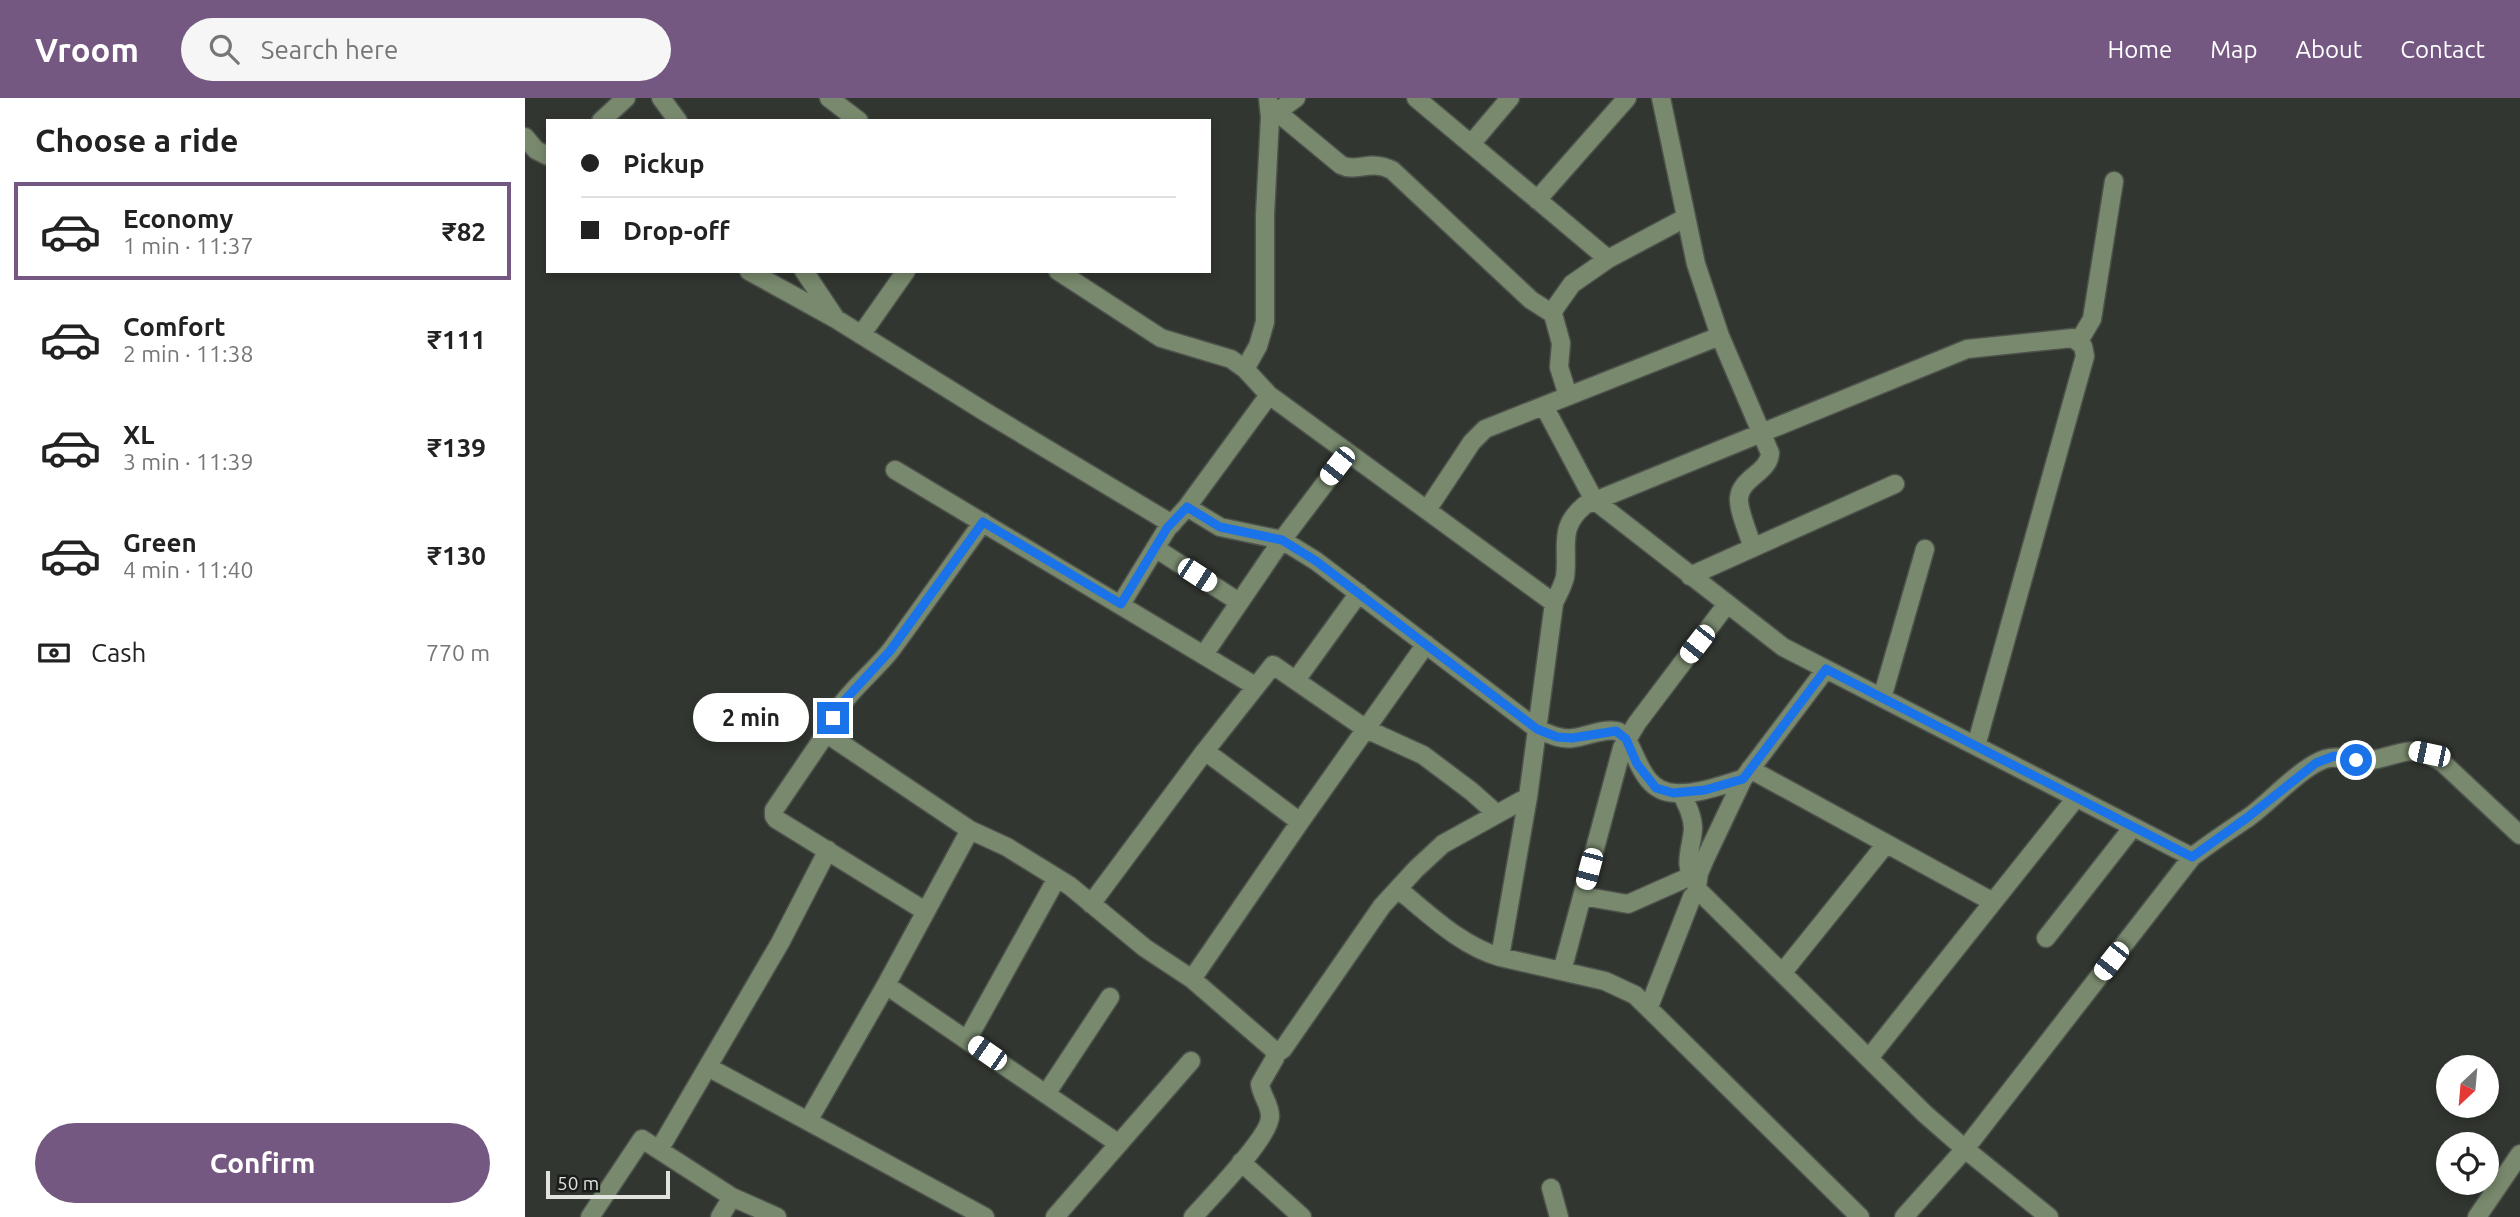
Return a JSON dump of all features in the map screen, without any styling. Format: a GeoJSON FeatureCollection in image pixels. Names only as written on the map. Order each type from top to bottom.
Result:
{"type":"FeatureCollection","features":[{"type":"Feature","properties":{"kind":"street"},"geometry":{"type":"LineString","coordinates":[[602,119],[626,98]]}},
{"type":"Feature","properties":{"kind":"street"},"geometry":{"type":"LineString","coordinates":[[661,98],[677,119]]}},
{"type":"Feature","properties":{"kind":"street"},"geometry":{"type":"LineString","coordinates":[[829,98],[856,119]]}},
{"type":"Feature","properties":{"kind":"street"},"geometry":{"type":"LineString","coordinates":[[1272,109],[1296,98]]}},
{"type":"Feature","properties":{"kind":"street"},"geometry":{"type":"LineString","coordinates":[[1416,98],[1608,259]]}},
{"type":"Feature","properties":{"kind":"street"},"geometry":{"type":"LineString","coordinates":[[1471,144],[1510,98]]}},
{"type":"Feature","properties":{"kind":"street"},"geometry":{"type":"LineString","coordinates":[[1537,200],[1627,98]]}},
{"type":"Feature","properties":{"kind":"street"},"geometry":{"type":"LineString","coordinates":[[1661,98],[1696,264],[1720,336],[1770,457],[1766,465],[1744,485],[1739,499],[1753,548]]}},
{"type":"Feature","properties":{"kind":"street"},"geometry":{"type":"LineString","coordinates":[[1272,109],[1341,165],[1354,168],[1374,164],[1392,170],[1531,300],[1553,314],[1561,343],[1559,371],[1568,396]]}},
{"type":"Feature","properties":{"kind":"street"},"geometry":{"type":"LineString","coordinates":[[1245,369],[1258,346],[1265,322],[1265,215],[1272,109]]}},
{"type":"Feature","properties":{"kind":"street"},"geometry":{"type":"LineString","coordinates":[[525,137],[536,150],[546,155]]}},
{"type":"Feature","properties":{"kind":"street"},"geometry":{"type":"LineString","coordinates":[[2079,341],[2092,319],[2114,181]]}},
{"type":"Feature","properties":{"kind":"street"},"geometry":{"type":"LineString","coordinates":[[1553,314],[1572,284],[1608,259],[1685,218]]}},
{"type":"Feature","properties":{"kind":"street"},"geometry":{"type":"LineString","coordinates":[[753,273],[836,319],[1172,524]]}},
{"type":"Feature","properties":{"kind":"street"},"geometry":{"type":"LineString","coordinates":[[805,273],[836,319]]}},
{"type":"Feature","properties":{"kind":"street"},"geometry":{"type":"LineString","coordinates":[[861,335],[905,273]]}},
{"type":"Feature","properties":{"kind":"street"},"geometry":{"type":"LineString","coordinates":[[1061,273],[1161,338],[1219,354],[1245,369],[1269,395],[1554,603]]}},
{"type":"Feature","properties":{"kind":"street"},"geometry":{"type":"LineString","coordinates":[[1427,510],[1478,435],[1485,429],[1720,336]]}},
{"type":"Feature","properties":{"kind":"street"},"geometry":{"type":"LineString","coordinates":[[1500,957],[1528,797],[1554,603],[1565,575],[1565,539],[1577,511],[1594,500],[1967,349],[2073,338],[2083,346],[2085,356],[1976,746]]}},
{"type":"Feature","properties":{"kind":"street"},"geometry":{"type":"LineString","coordinates":[[1121,604],[1155,548],[1269,395]]}},
{"type":"Feature","properties":{"kind":"street"},"geometry":{"type":"LineString","coordinates":[[1544,406],[1594,500],[1783,647],[2192,857]]}},
{"type":"Feature","properties":{"kind":"street"},"geometry":{"type":"LineString","coordinates":[[1205,653],[1282,540],[1348,453]]}},
{"type":"Feature","properties":{"kind":"street"},"geometry":{"type":"LineString","coordinates":[[895,470],[1205,653],[1255,686]]}},
{"type":"Feature","properties":{"kind":"street"},"geometry":{"type":"LineString","coordinates":[[1690,576],[1895,484]]}},
{"type":"Feature","properties":{"kind":"street"},"geometry":{"type":"LineString","coordinates":[[1187,507],[1220,527],[1282,540],[1316,561],[1537,729],[1557,737],[1572,738],[1616,731],[1626,739],[1637,764],[1656,788],[1673,793],[1705,790],[1746,774],[1887,844],[1993,902]]}},
{"type":"Feature","properties":{"kind":"street"},"geometry":{"type":"LineString","coordinates":[[925,911],[774,816],[775,810],[826,736],[843,702],[890,651],[983,522]]}},
{"type":"Feature","properties":{"kind":"street"},"geometry":{"type":"LineString","coordinates":[[1155,548],[1238,602]]}},
{"type":"Feature","properties":{"kind":"street"},"geometry":{"type":"LineString","coordinates":[[1882,698],[1925,549]]}},
{"type":"Feature","properties":{"kind":"street"},"geometry":{"type":"LineString","coordinates":[[1296,680],[1359,593]]}},
{"type":"Feature","properties":{"kind":"street"},"geometry":{"type":"LineString","coordinates":[[1562,971],[1617,763],[1626,739],[1727,604]]}},
{"type":"Feature","properties":{"kind":"street"},"geometry":{"type":"LineString","coordinates":[[1192,979],[1426,644]]}},
{"type":"Feature","properties":{"kind":"street"},"geometry":{"type":"LineString","coordinates":[[1091,904],[1273,665],[1366,729],[1423,754],[1497,814]]}},
{"type":"Feature","properties":{"kind":"street"},"geometry":{"type":"LineString","coordinates":[[1650,1007],[1695,883],[1746,774],[1826,669]]}},
{"type":"Feature","properties":{"kind":"street"},"geometry":{"type":"LineString","coordinates":[[826,736],[970,830],[1007,847],[1057,878],[1145,948],[1192,979],[1276,1054]]}},
{"type":"Feature","properties":{"kind":"street"},"geometry":{"type":"LineString","coordinates":[[1206,751],[1300,822]]}},
{"type":"Feature","properties":{"kind":"street"},"geometry":{"type":"LineString","coordinates":[[1904,1217],[1965,1149],[2192,857],[2316,763],[2334,756],[2369,761],[2395,752],[2414,751],[2429,754],[2443,763],[2520,835]]}},
{"type":"Feature","properties":{"kind":"street"},"geometry":{"type":"LineString","coordinates":[[1681,793],[1692,819],[1688,862],[1701,892],[1925,1114],[2049,1217]]}},
{"type":"Feature","properties":{"kind":"street"},"geometry":{"type":"LineString","coordinates":[[1193,1217],[1241,1163],[1269,1125],[1271,1115],[1260,1084],[1276,1054],[1283,1049],[1383,906],[1443,844],[1528,797]]}},
{"type":"Feature","properties":{"kind":"street"},"geometry":{"type":"LineString","coordinates":[[1869,1058],[2076,798]]}},
{"type":"Feature","properties":{"kind":"street"},"geometry":{"type":"LineString","coordinates":[[2046,938],[2133,827]]}},
{"type":"Feature","properties":{"kind":"street"},"geometry":{"type":"LineString","coordinates":[[808,1121],[970,830]]}},
{"type":"Feature","properties":{"kind":"street"},"geometry":{"type":"LineString","coordinates":[[1783,972],[1887,844]]}},
{"type":"Feature","properties":{"kind":"street"},"geometry":{"type":"LineString","coordinates":[[659,1150],[780,943],[828,850]]}},
{"type":"Feature","properties":{"kind":"street"},"geometry":{"type":"LineString","coordinates":[[967,1040],[1057,878]]}},
{"type":"Feature","properties":{"kind":"street"},"geometry":{"type":"LineString","coordinates":[[1582,896],[1628,904],[1695,883]]}},
{"type":"Feature","properties":{"kind":"street"},"geometry":{"type":"LineString","coordinates":[[1398,889],[1466,942],[1487,954],[1613,984],[1635,995],[1860,1217]]}},
{"type":"Feature","properties":{"kind":"street"},"geometry":{"type":"LineString","coordinates":[[886,985],[1119,1144]]}},
{"type":"Feature","properties":{"kind":"street"},"geometry":{"type":"LineString","coordinates":[[1046,1094],[1110,997]]}},
{"type":"Feature","properties":{"kind":"street"},"geometry":{"type":"LineString","coordinates":[[1055,1217],[1191,1061]]}},
{"type":"Feature","properties":{"kind":"street"},"geometry":{"type":"LineString","coordinates":[[708,1067],[985,1217]]}},
{"type":"Feature","properties":{"kind":"street"},"geometry":{"type":"LineString","coordinates":[[590,1217],[642,1139],[732,1197],[777,1217]]}},
{"type":"Feature","properties":{"kind":"street"},"geometry":{"type":"LineString","coordinates":[[2477,1217],[2520,1154]]}},
{"type":"Feature","properties":{"kind":"street"},"geometry":{"type":"LineString","coordinates":[[1241,1163],[1302,1217]]}},
{"type":"Feature","properties":{"kind":"street"},"geometry":{"type":"LineString","coordinates":[[1551,1188],[1559,1217]]}},
{"type":"Feature","properties":{"kind":"street"},"geometry":{"type":"LineString","coordinates":[[720,1217],[732,1197]]}},
{"type":"Feature","properties":{"kind":"route"},"geometry":{"type":"LineString","coordinates":[[833,718],[843,702],[890,651],[983,522],[1121,604],[1167,528],[1187,507],[1231,531],[1282,540],[1293,545],[1537,729],[1564,738],[1611,731],[1620,733],[1626,739],[1637,764],[1656,788],[1663,791],[1681,793],[1705,790],[1743,779],[1826,669],[2192,857],[2316,763],[2334,756],[2356,760]]}}]}
